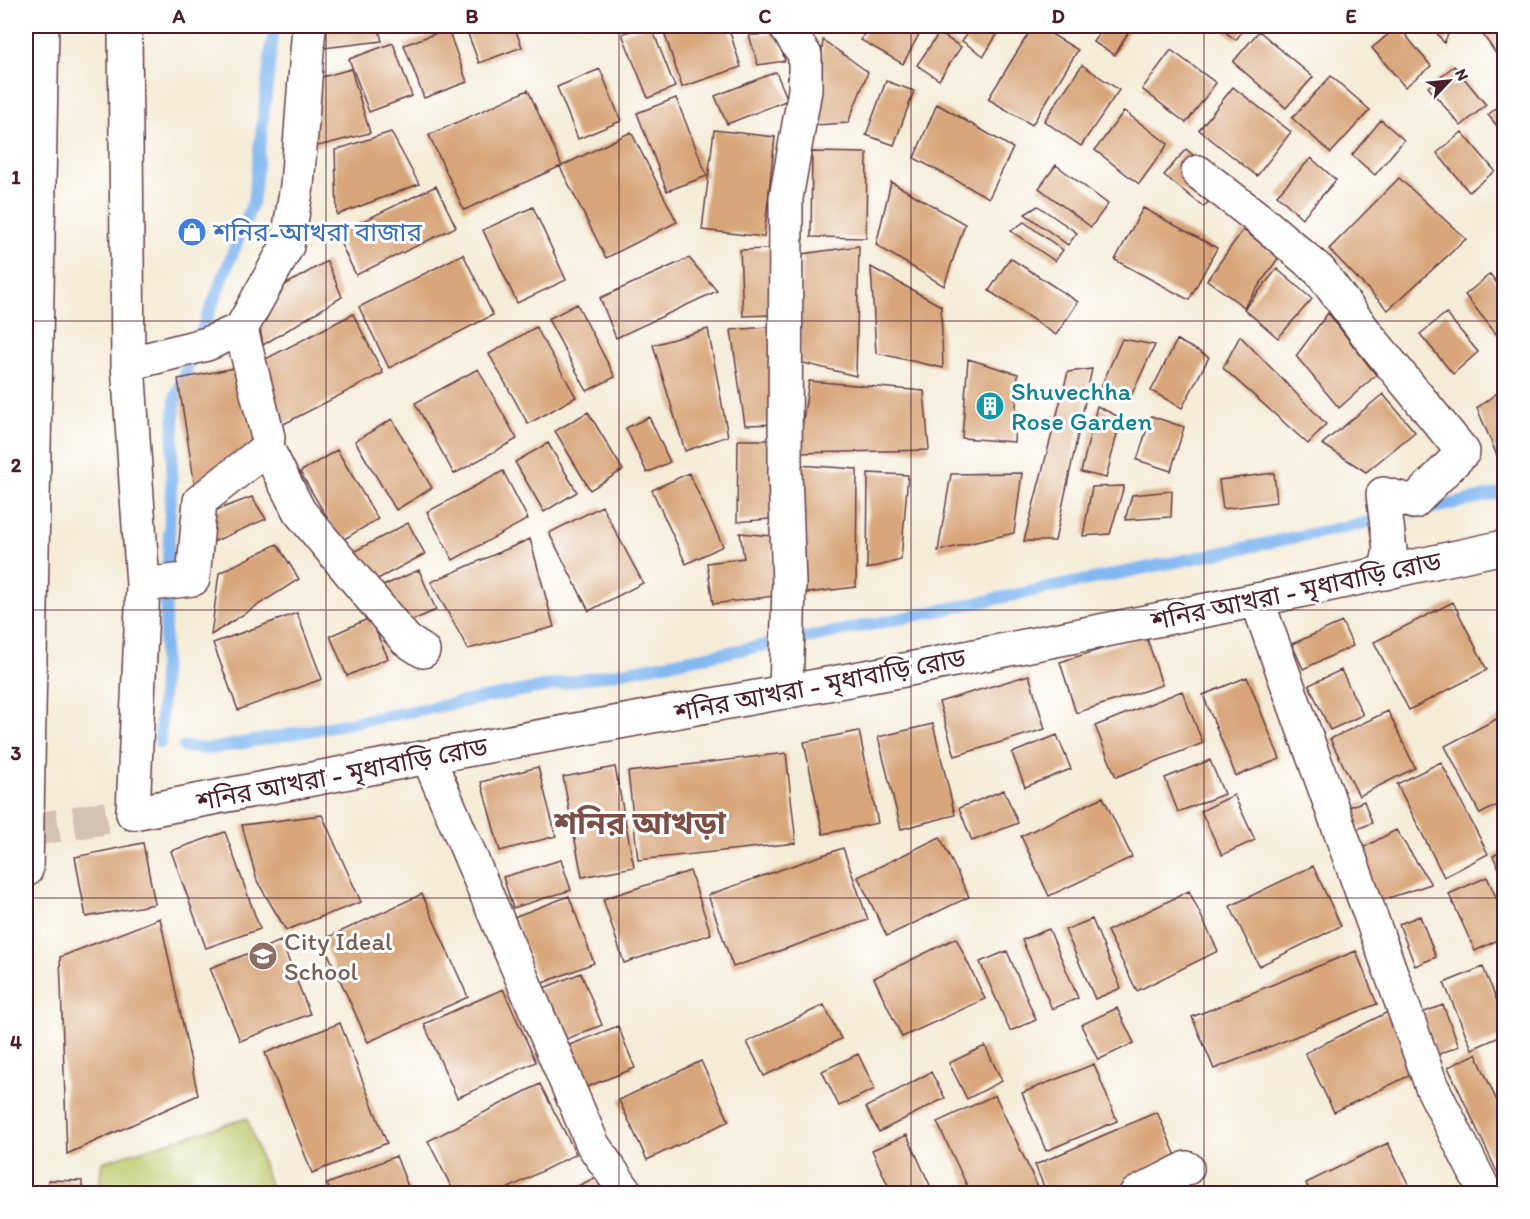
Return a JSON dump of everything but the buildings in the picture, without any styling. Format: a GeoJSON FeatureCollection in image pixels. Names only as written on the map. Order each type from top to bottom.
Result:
{"type":"FeatureCollection","features":[{"type":"Feature","properties":{"kind":"main road"},"geometry":{"type":"LineString","coordinates":[[26,870],[42,26]]}},
{"type":"Feature","properties":{"kind":"main road"},"geometry":{"type":"LineString","coordinates":[[125,26],[129,364],[143,585],[193,579],[200,501],[267,448]]}},
{"type":"Feature","properties":{"kind":"main road"},"geometry":{"type":"LineString","coordinates":[[129,364],[207,344],[241,329],[287,246],[297,186],[309,26]]}},
{"type":"Feature","properties":{"kind":"main road"},"geometry":{"type":"LineString","coordinates":[[785,26],[805,55],[805,90],[786,198],[785,473],[789,584],[786,677]]}},
{"type":"Feature","properties":{"kind":"main road"},"geometry":{"type":"LineString","coordinates":[[1198,172],[1260,220],[1320,272],[1369,337],[1463,452],[1414,502],[1383,494],[1387,561]]}},
{"type":"Feature","properties":{"kind":"main road"},"geometry":{"type":"LineString","coordinates":[[241,329],[268,437],[267,448],[299,511],[406,640],[423,651]]}},
{"type":"Feature","properties":{"kind":"main road","name":"শনির আখরা - মৃধাবাড়ি রোড"},"geometry":{"type":"LineString","coordinates":[[143,585],[133,813],[428,757],[786,677],[1257,600],[1387,561],[1504,547]]}},
{"type":"Feature","properties":{"kind":"main road"},"geometry":{"type":"LineString","coordinates":[[1257,600],[1432,1087],[1486,1194]]}},
{"type":"Feature","properties":{"kind":"main road"},"geometry":{"type":"LineString","coordinates":[[428,757],[593,1145],[627,1194]]}},
{"type":"Feature","properties":{"kind":"main road"},"geometry":{"type":"LineString","coordinates":[[1136,1194],[1187,1168]]}},
{"type":"Feature","properties":{"kind":"green space"},"geometry":{"type":"Polygon","coordinates":[[[247,1118],[273,1193],[98,1193],[102,1162],[247,1118]]]}},
{"type":"Feature","properties":{"kind":"waterway"},"geometry":{"type":"LineString","coordinates":[[160,743],[175,398],[253,202],[274,26]]}},
{"type":"Feature","properties":{"kind":"waterway"},"geometry":{"type":"LineString","coordinates":[[1416,512],[1504,492]]}},
{"type":"Feature","properties":{"kind":"waterway"},"geometry":{"type":"LineString","coordinates":[[184,747],[211,749],[815,636],[1384,519]]}},
{"type":"Feature","properties":{"kind":"tunnel"},"geometry":{"type":"LineString","coordinates":[[26,831],[133,813]]}},
{"type":"Feature","properties":{"kind":"place","name":"শনির-আখরা বাজার"},"geometry":{"type":"Point","coordinates":[192,232]}},
{"type":"Feature","properties":{"kind":"place","name":"Shuvechha Rose Garden"},"geometry":{"type":"Point","coordinates":[990,406]}},
{"type":"Feature","properties":{"kind":"place","name":"City Ideal School"},"geometry":{"type":"Point","coordinates":[263,956]}},
{"type":"Feature","properties":{"kind":"district","name":"শনির আখড়া"},"geometry":{"type":"Point","coordinates":[640,823]}}]}
